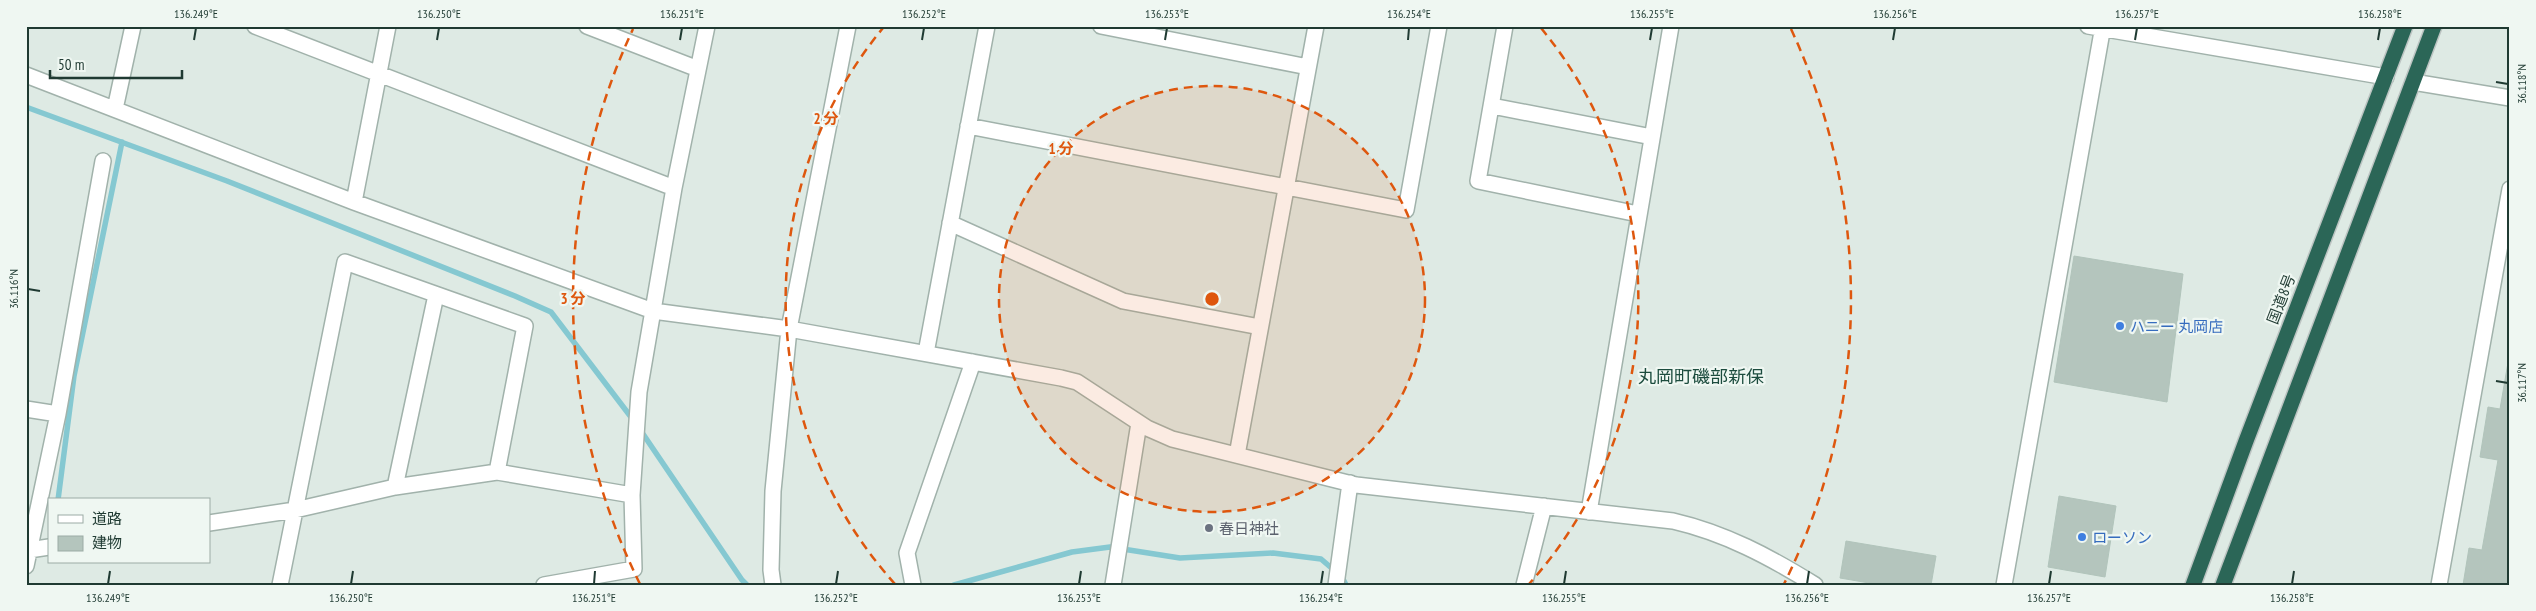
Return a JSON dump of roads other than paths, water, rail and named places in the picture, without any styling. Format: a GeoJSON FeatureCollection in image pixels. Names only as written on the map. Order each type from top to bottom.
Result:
{"type":"FeatureCollection","features":[{"type":"Feature","properties":{"kind":"highway","name":"国道8号"},"geometry":{"type":"LineString","coordinates":[[2193,585],[2249,432],[2405,26]]}},
{"type":"Feature","properties":{"kind":"highway"},"geometry":{"type":"LineString","coordinates":[[2223,585],[2434,26]]}},
{"type":"Feature","properties":{"kind":"street"},"geometry":{"type":"LineString","coordinates":[[115,109],[133,26]]}},
{"type":"Feature","properties":{"kind":"street"},"geometry":{"type":"LineString","coordinates":[[256,26],[379,72],[674,188]]}},
{"type":"Feature","properties":{"kind":"street"},"geometry":{"type":"LineString","coordinates":[[354,202],[388,26]]}},
{"type":"Feature","properties":{"kind":"street"},"geometry":{"type":"LineString","coordinates":[[587,26],[698,69]]}},
{"type":"Feature","properties":{"kind":"street"},"geometry":{"type":"LineString","coordinates":[[544,585],[634,569],[632,495],[639,392],[674,188],[706,26]]}},
{"type":"Feature","properties":{"kind":"street"},"geometry":{"type":"LineString","coordinates":[[773,585],[771,570],[773,490],[789,329],[848,26]]}},
{"type":"Feature","properties":{"kind":"street"},"geometry":{"type":"LineString","coordinates":[[926,353],[987,26]]}},
{"type":"Feature","properties":{"kind":"street"},"geometry":{"type":"LineString","coordinates":[[1101,26],[1308,67]]}},
{"type":"Feature","properties":{"kind":"street"},"geometry":{"type":"LineString","coordinates":[[1237,455],[1316,26]]}},
{"type":"Feature","properties":{"kind":"street"},"geometry":{"type":"LineString","coordinates":[[968,126],[1406,210],[1438,26]]}},
{"type":"Feature","properties":{"kind":"street"},"geometry":{"type":"LineString","coordinates":[[1505,26],[1478,181],[1638,214]]}},
{"type":"Feature","properties":{"kind":"street"},"geometry":{"type":"LineString","coordinates":[[1589,512],[1671,26]]}},
{"type":"Feature","properties":{"kind":"street"},"geometry":{"type":"LineString","coordinates":[[2004,585],[2098,27],[2386,77]]}},
{"type":"Feature","properties":{"kind":"street"},"geometry":{"type":"LineString","coordinates":[[26,75],[354,202],[653,311],[789,329],[1077,382],[1139,422],[1172,439],[1350,483],[1673,521],[1704,528],[1771,559],[1814,585]]}},
{"type":"Feature","properties":{"kind":"street"},"geometry":{"type":"LineString","coordinates":[[2413,82],[2510,98]]}},
{"type":"Feature","properties":{"kind":"street"},"geometry":{"type":"LineString","coordinates":[[1492,106],[1652,137]]}},
{"type":"Feature","properties":{"kind":"street"},"geometry":{"type":"LineString","coordinates":[[26,566],[58,414],[103,161]]}},
{"type":"Feature","properties":{"kind":"street"},"geometry":{"type":"LineString","coordinates":[[2439,585],[2510,189]]}},
{"type":"Feature","properties":{"kind":"street"},"geometry":{"type":"LineString","coordinates":[[950,223],[1124,301],[1260,327]]}},
{"type":"Feature","properties":{"kind":"street"},"geometry":{"type":"LineString","coordinates":[[280,585],[345,262],[524,326],[497,472]]}},
{"type":"Feature","properties":{"kind":"street"},"geometry":{"type":"LineString","coordinates":[[395,487],[436,295]]}},
{"type":"Feature","properties":{"kind":"street"},"geometry":{"type":"LineString","coordinates":[[913,585],[908,553],[973,362]]}},
{"type":"Feature","properties":{"kind":"street"},"geometry":{"type":"LineString","coordinates":[[26,409],[58,414]]}},
{"type":"Feature","properties":{"kind":"street"},"geometry":{"type":"LineString","coordinates":[[1113,585],[1139,422]]}},
{"type":"Feature","properties":{"kind":"street"},"geometry":{"type":"LineString","coordinates":[[210,523],[295,510],[395,487],[497,472],[632,495]]}},
{"type":"Feature","properties":{"kind":"street"},"geometry":{"type":"LineString","coordinates":[[1336,583],[1350,483]]}},
{"type":"Feature","properties":{"kind":"street"},"geometry":{"type":"LineString","coordinates":[[1524,585],[1544,506]]}},
{"type":"Feature","properties":{"kind":"street"},"geometry":{"type":"LineString","coordinates":[[29,550],[48,547]]}},
{"type":"Feature","properties":{"kind":"waterway"},"geometry":{"type":"LineString","coordinates":[[26,107],[227,181],[551,312],[634,421]]}},
{"type":"Feature","properties":{"kind":"waterway"},"geometry":{"type":"LineString","coordinates":[[58,498],[74,376],[122,142]]}},
{"type":"Feature","properties":{"kind":"waterway"},"geometry":{"type":"LineString","coordinates":[[641,431],[747,585]]}},
{"type":"Feature","properties":{"kind":"waterway"},"geometry":{"type":"LineString","coordinates":[[954,585],[1072,552],[1110,547],[1180,558],[1273,553],[1321,559],[1342,577],[1346,585]]}},
{"type":"Feature","properties":{"kind":"place","name":"ハニー 丸岡店"},"geometry":{"type":"Point","coordinates":[2120,326]}},
{"type":"Feature","properties":{"kind":"place","name":"春日神社"},"geometry":{"type":"Point","coordinates":[1209,528]}},
{"type":"Feature","properties":{"kind":"place","name":"ローソン"},"geometry":{"type":"Point","coordinates":[2082,537]}},
{"type":"Feature","properties":{"kind":"district","name":"丸岡町磯部新保"},"geometry":{"type":"Point","coordinates":[1701,376]}}]}
